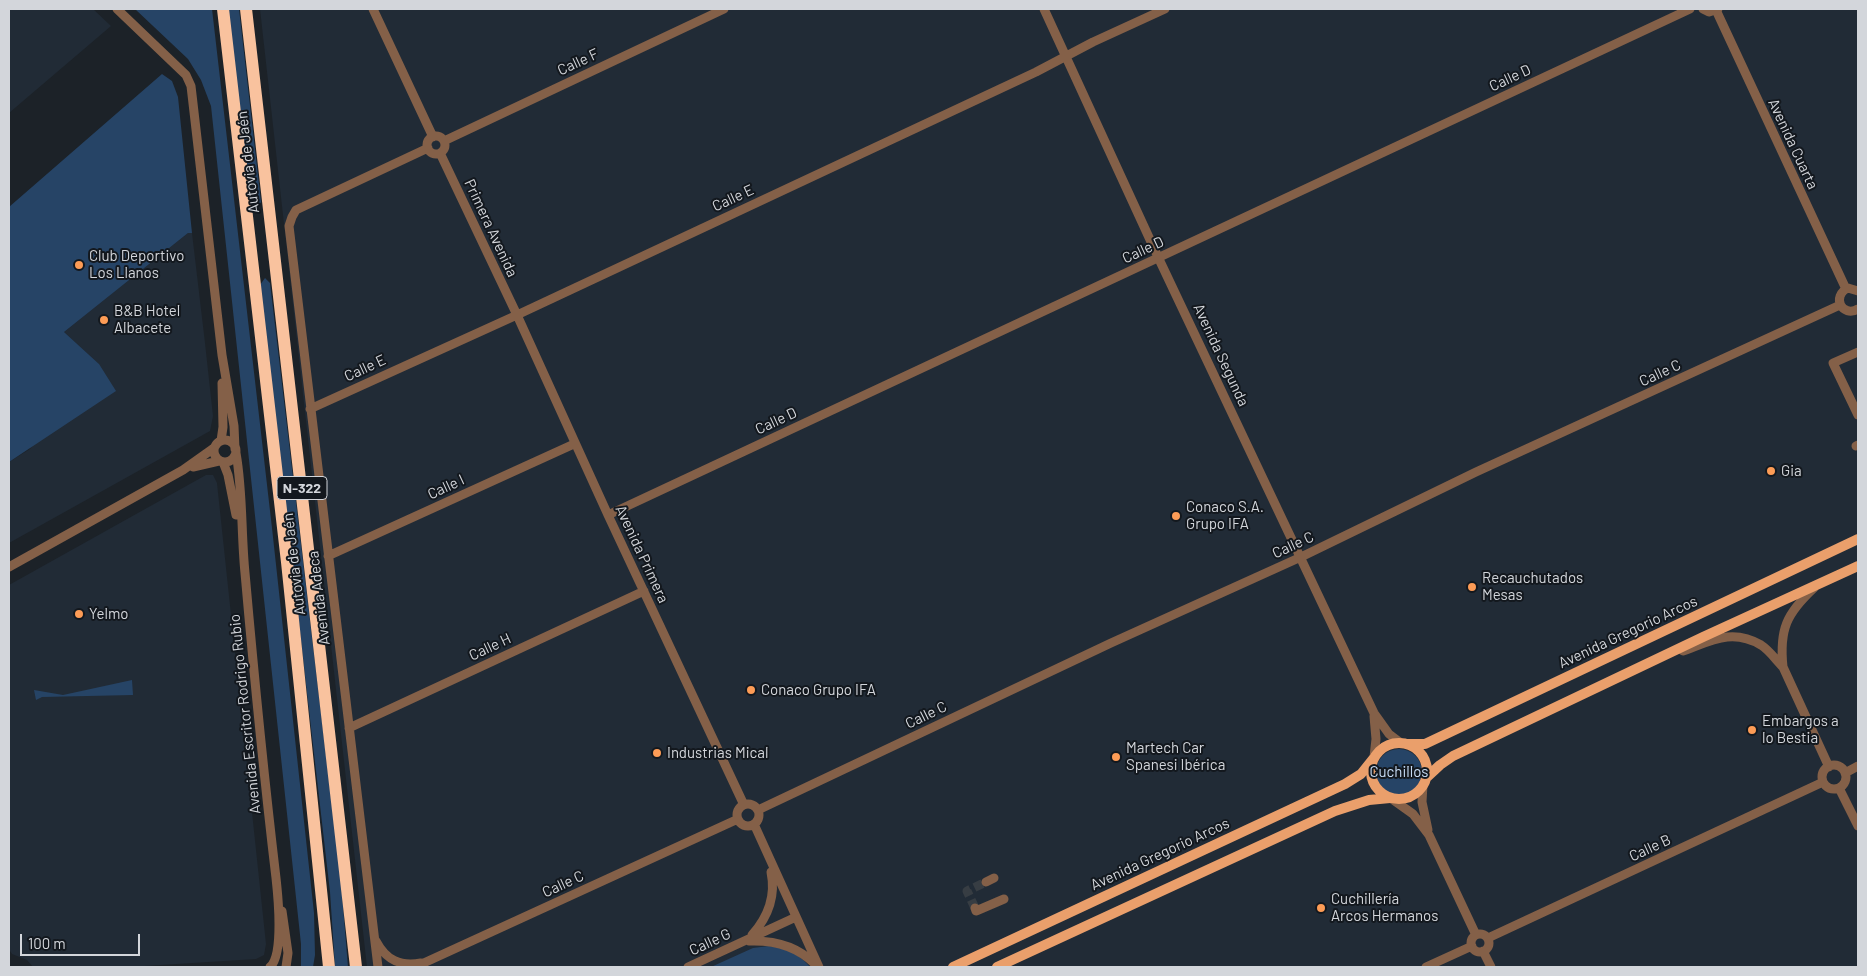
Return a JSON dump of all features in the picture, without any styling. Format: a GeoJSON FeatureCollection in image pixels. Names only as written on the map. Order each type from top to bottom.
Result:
{"type":"FeatureCollection","features":[{"type":"Feature","properties":{"kind":"highway","name":"Autovía de Jaén"},"geometry":{"type":"LineString","coordinates":[[223,9],[287,562],[329,967]]}},
{"type":"Feature","properties":{"kind":"highway","name":"Autovía de Jaén"},"geometry":{"type":"LineString","coordinates":[[246,9],[356,967]]}},
{"type":"Feature","properties":{"kind":"highway"},"geometry":{"type":"LineString","coordinates":[[320,967],[326,940]]}},
{"type":"Feature","properties":{"kind":"main road","name":"Avenida Gregorio Arcos"},"geometry":{"type":"LineString","coordinates":[[1405,744],[1425,744],[1858,539]]}},
{"type":"Feature","properties":{"kind":"main road"},"geometry":{"type":"LineString","coordinates":[[997,967],[1346,806],[1375,799],[1399,799],[1412,796],[1440,765],[1453,756],[1654,660],[1858,566]]}},
{"type":"Feature","properties":{"kind":"main road"},"geometry":{"type":"LineString","coordinates":[[1391,798],[1381,793],[1375,786],[1371,772],[1374,758],[1385,746],[1397,742],[1418,750],[1424,758],[1427,767],[1425,781]]}},
{"type":"Feature","properties":{"kind":"main road","name":"Avenida Gregorio Arcos"},"geometry":{"type":"LineString","coordinates":[[953,967],[1345,784],[1362,774],[1374,758]]}},
{"type":"Feature","properties":{"kind":"street","name":"Avenida Escritor Rodrigo Rubio"},"geometry":{"type":"LineString","coordinates":[[117,9],[186,75],[191,86],[222,355],[233,417],[240,484],[242,540],[277,886],[278,946],[274,964],[270,967]]}},
{"type":"Feature","properties":{"kind":"street"},"geometry":{"type":"LineString","coordinates":[[373,9],[433,137]]}},
{"type":"Feature","properties":{"kind":"street","name":"Calle F"},"geometry":{"type":"LineString","coordinates":[[444,141],[724,9]]}},
{"type":"Feature","properties":{"kind":"street","name":"Avenida Segunda"},"geometry":{"type":"LineString","coordinates":[[1044,9],[1158,257],[1374,713],[1389,734],[1405,744]]}},
{"type":"Feature","properties":{"kind":"street","name":"Calle E"},"geometry":{"type":"LineString","coordinates":[[310,409],[1018,80],[1165,9]]}},
{"type":"Feature","properties":{"kind":"street","name":"Calle D"},"geometry":{"type":"LineString","coordinates":[[608,515],[1690,9]]}},
{"type":"Feature","properties":{"kind":"street"},"geometry":{"type":"LineString","coordinates":[[1704,9],[1709,12],[1717,9]]}},
{"type":"Feature","properties":{"kind":"street","name":"Avenida Cuarta"},"geometry":{"type":"LineString","coordinates":[[1717,9],[1846,289]]}},
{"type":"Feature","properties":{"kind":"street"},"geometry":{"type":"LineString","coordinates":[[438,136],[444,141],[445,147],[440,153],[432,153],[428,148],[428,141],[433,137],[438,136]]}},
{"type":"Feature","properties":{"kind":"street","name":"Avenida Adeca"},"geometry":{"type":"LineString","coordinates":[[378,967],[289,226],[296,210],[428,148]]}},
{"type":"Feature","properties":{"kind":"street","name":"Primera Avenida"},"geometry":{"type":"LineString","coordinates":[[440,153],[517,314]]}},
{"type":"Feature","properties":{"kind":"street"},"geometry":{"type":"LineString","coordinates":[[1857,312],[1849,312],[1840,305],[1840,294],[1846,289],[1852,288],[1858,291]]}},
{"type":"Feature","properties":{"kind":"street","name":"Calle C"},"geometry":{"type":"LineString","coordinates":[[758,810],[1111,643],[1301,557],[1476,472],[1840,305]]}},
{"type":"Feature","properties":{"kind":"street","name":"Avenida Primera"},"geometry":{"type":"LineString","coordinates":[[517,314],[574,444],[744,805]]}},
{"type":"Feature","properties":{"kind":"street"},"geometry":{"type":"LineString","coordinates":[[1858,352],[1833,363],[1858,415]]}},
{"type":"Feature","properties":{"kind":"street","name":"Avenida Escritor Rodrigo Rubio"},"geometry":{"type":"LineString","coordinates":[[221,441],[223,427],[222,355]]}},
{"type":"Feature","properties":{"kind":"street"},"geometry":{"type":"LineString","coordinates":[[9,567],[183,470],[221,441],[232,443],[236,451],[233,459],[205,463],[183,470]]}},
{"type":"Feature","properties":{"kind":"street","name":"Calle I"},"geometry":{"type":"LineString","coordinates":[[328,556],[574,444]]}},
{"type":"Feature","properties":{"kind":"street"},"geometry":{"type":"LineString","coordinates":[[214,448],[214,455],[221,461]]}},
{"type":"Feature","properties":{"kind":"street","name":"Avenida Escritor Rodrigo Rubio"},"geometry":{"type":"LineString","coordinates":[[221,461],[228,474],[242,540]]}},
{"type":"Feature","properties":{"kind":"street"},"geometry":{"type":"LineString","coordinates":[[1783,667],[1783,634],[1788,618],[1795,606],[1820,583]]}},
{"type":"Feature","properties":{"kind":"street","name":"Calle H"},"geometry":{"type":"LineString","coordinates":[[349,728],[644,591]]}},
{"type":"Feature","properties":{"kind":"street"},"geometry":{"type":"LineString","coordinates":[[1654,660],[1717,638],[1730,636],[1743,637],[1762,646],[1783,667],[1830,767]]}},
{"type":"Feature","properties":{"kind":"street","name":"Avenida Segunda"},"geometry":{"type":"LineString","coordinates":[[1374,713],[1376,739],[1374,758]]}},
{"type":"Feature","properties":{"kind":"street"},"geometry":{"type":"LineString","coordinates":[[1837,766],[1845,773],[1844,784],[1839,788],[1833,789],[1823,782],[1823,774],[1830,767],[1837,766]]}},
{"type":"Feature","properties":{"kind":"street"},"geometry":{"type":"LineString","coordinates":[[1845,773],[1858,766]]}},
{"type":"Feature","properties":{"kind":"street"},"geometry":{"type":"LineString","coordinates":[[1425,781],[1422,802],[1429,835]]}},
{"type":"Feature","properties":{"kind":"street","name":"Calle B"},"geometry":{"type":"LineString","coordinates":[[1488,938],[1823,782]]}},
{"type":"Feature","properties":{"kind":"street"},"geometry":{"type":"LineString","coordinates":[[1839,788],[1858,826]]}},
{"type":"Feature","properties":{"kind":"street"},"geometry":{"type":"LineString","coordinates":[[1391,798],[1413,814],[1429,835],[1476,935]]}},
{"type":"Feature","properties":{"kind":"street"},"geometry":{"type":"LineString","coordinates":[[752,804],[758,810],[759,818],[754,824],[743,824],[738,819],[739,809],[744,805],[752,804]]}},
{"type":"Feature","properties":{"kind":"street","name":"Calle C"},"geometry":{"type":"LineString","coordinates":[[415,967],[423,965],[738,819]]}},
{"type":"Feature","properties":{"kind":"street"},"geometry":{"type":"LineString","coordinates":[[754,824],[818,967]]}},
{"type":"Feature","properties":{"kind":"street","name":"Calle G"},"geometry":{"type":"LineString","coordinates":[[746,940],[766,918],[771,902],[773,881],[767,854]]}},
{"type":"Feature","properties":{"kind":"street","name":"Avenida Escritor Rodrigo Rubio"},"geometry":{"type":"LineString","coordinates":[[277,886],[287,936],[288,953],[286,967]]}},
{"type":"Feature","properties":{"kind":"street"},"geometry":{"type":"LineString","coordinates":[[975,908],[976,911],[1004,899]]}},
{"type":"Feature","properties":{"kind":"street","name":"Calle G"},"geometry":{"type":"LineString","coordinates":[[688,967],[796,917]]}},
{"type":"Feature","properties":{"kind":"street"},"geometry":{"type":"LineString","coordinates":[[1484,934],[1488,938],[1489,944],[1483,951],[1476,951],[1472,946],[1472,940],[1476,935],[1484,934]]}},
{"type":"Feature","properties":{"kind":"street","name":"Calle C"},"geometry":{"type":"LineString","coordinates":[[374,937],[384,955],[392,960],[407,965],[423,965]]}},
{"type":"Feature","properties":{"kind":"street","name":"Calle G"},"geometry":{"type":"LineString","coordinates":[[746,940],[786,945],[805,954],[818,967]]}},
{"type":"Feature","properties":{"kind":"street"},"geometry":{"type":"LineString","coordinates":[[1426,967],[1472,946]]}},
{"type":"Feature","properties":{"kind":"street"},"geometry":{"type":"LineString","coordinates":[[1483,951],[1490,967]]}},
{"type":"Feature","properties":{"kind":"shaded area"},"geometry":{"type":"Polygon","coordinates":[[[9,9],[93,9],[111,26],[9,113],[9,9]]]}},
{"type":"Feature","properties":{"kind":"shaded area"},"geometry":{"type":"Polygon","coordinates":[[[260,9],[1858,9],[1858,967],[367,967],[260,9]]]}},
{"type":"Feature","properties":{"kind":"shaded area"},"geometry":{"type":"Polygon","coordinates":[[[188,233],[192,233],[205,343],[213,416],[210,431],[9,543],[9,462],[30,449],[99,364],[64,332],[188,233]]]}},
{"type":"Feature","properties":{"kind":"shaded area"},"geometry":{"type":"Polygon","coordinates":[[[206,475],[213,475],[217,483],[266,944],[264,955],[256,959],[129,967],[33,967],[27,960],[12,954],[9,949],[9,585],[206,475]]]}},
{"type":"Feature","properties":{"kind":"green space"},"geometry":{"type":"Polygon","coordinates":[[[135,9],[212,9],[314,913],[315,955],[313,967],[301,967],[301,944],[211,106],[201,80],[188,59],[135,9]]]}},
{"type":"Feature","properties":{"kind":"green space"},"geometry":{"type":"Polygon","coordinates":[[[228,9],[239,9],[261,202],[257,208],[250,204],[228,9]]]}},
{"type":"Feature","properties":{"kind":"green space","name":"Club Deportivo Los Llanos"},"geometry":{"type":"Polygon","coordinates":[[[162,74],[172,81],[178,97],[192,233],[188,233],[64,332],[99,364],[116,391],[9,462],[9,207],[162,74]]]}},
{"type":"Feature","properties":{"kind":"green space"},"geometry":{"type":"Polygon","coordinates":[[[265,278],[270,283],[341,882],[348,967],[335,967],[330,892],[260,285],[265,278]]]}},
{"type":"Feature","properties":{"kind":"green space"},"geometry":{"type":"Polygon","coordinates":[[[132,680],[133,695],[42,697],[36,700],[34,690],[63,695],[132,680]]]}},
{"type":"Feature","properties":{"kind":"green space","name":"Cuchillos"},"geometry":{"type":"Polygon","coordinates":[[[1399,749],[1412,753],[1418,759],[1422,772],[1418,785],[1412,791],[1399,795],[1386,791],[1380,785],[1376,772],[1380,759],[1386,753],[1399,749]]]}},
{"type":"Feature","properties":{"kind":"green space"},"geometry":{"type":"Polygon","coordinates":[[[769,946],[792,952],[810,967],[711,967],[753,948],[769,946]]]}},
{"type":"Feature","properties":{"kind":"tunnel"},"geometry":{"type":"LineString","coordinates":[[975,908],[967,891],[986,882]]}},
{"type":"Feature","properties":{"kind":"place","name":"Club Deportivo Los Llanos"},"geometry":{"type":"Point","coordinates":[79,265]}},
{"type":"Feature","properties":{"kind":"place","name":"B&B Hotel Albacete"},"geometry":{"type":"Point","coordinates":[104,320]}},
{"type":"Feature","properties":{"kind":"place","name":"Gia"},"geometry":{"type":"Point","coordinates":[1771,471]}},
{"type":"Feature","properties":{"kind":"place","name":"Conaco S.A. Grupo IFA"},"geometry":{"type":"Point","coordinates":[1176,516]}},
{"type":"Feature","properties":{"kind":"place","name":"Recauchutados Mesas"},"geometry":{"type":"Point","coordinates":[1472,587]}},
{"type":"Feature","properties":{"kind":"place","name":"Yelmo"},"geometry":{"type":"Point","coordinates":[79,614]}},
{"type":"Feature","properties":{"kind":"place","name":"Conaco Grupo IFA"},"geometry":{"type":"Point","coordinates":[751,690]}},
{"type":"Feature","properties":{"kind":"place","name":"Embargos a lo Bestia"},"geometry":{"type":"Point","coordinates":[1752,730]}},
{"type":"Feature","properties":{"kind":"place","name":"Industrias Mical"},"geometry":{"type":"Point","coordinates":[657,753]}},
{"type":"Feature","properties":{"kind":"place","name":"Martech Car Spanesi Ibérica"},"geometry":{"type":"Point","coordinates":[1116,757]}},
{"type":"Feature","properties":{"kind":"place","name":"Cuchillería Arcos Hermanos"},"geometry":{"type":"Point","coordinates":[1321,908]}}]}
